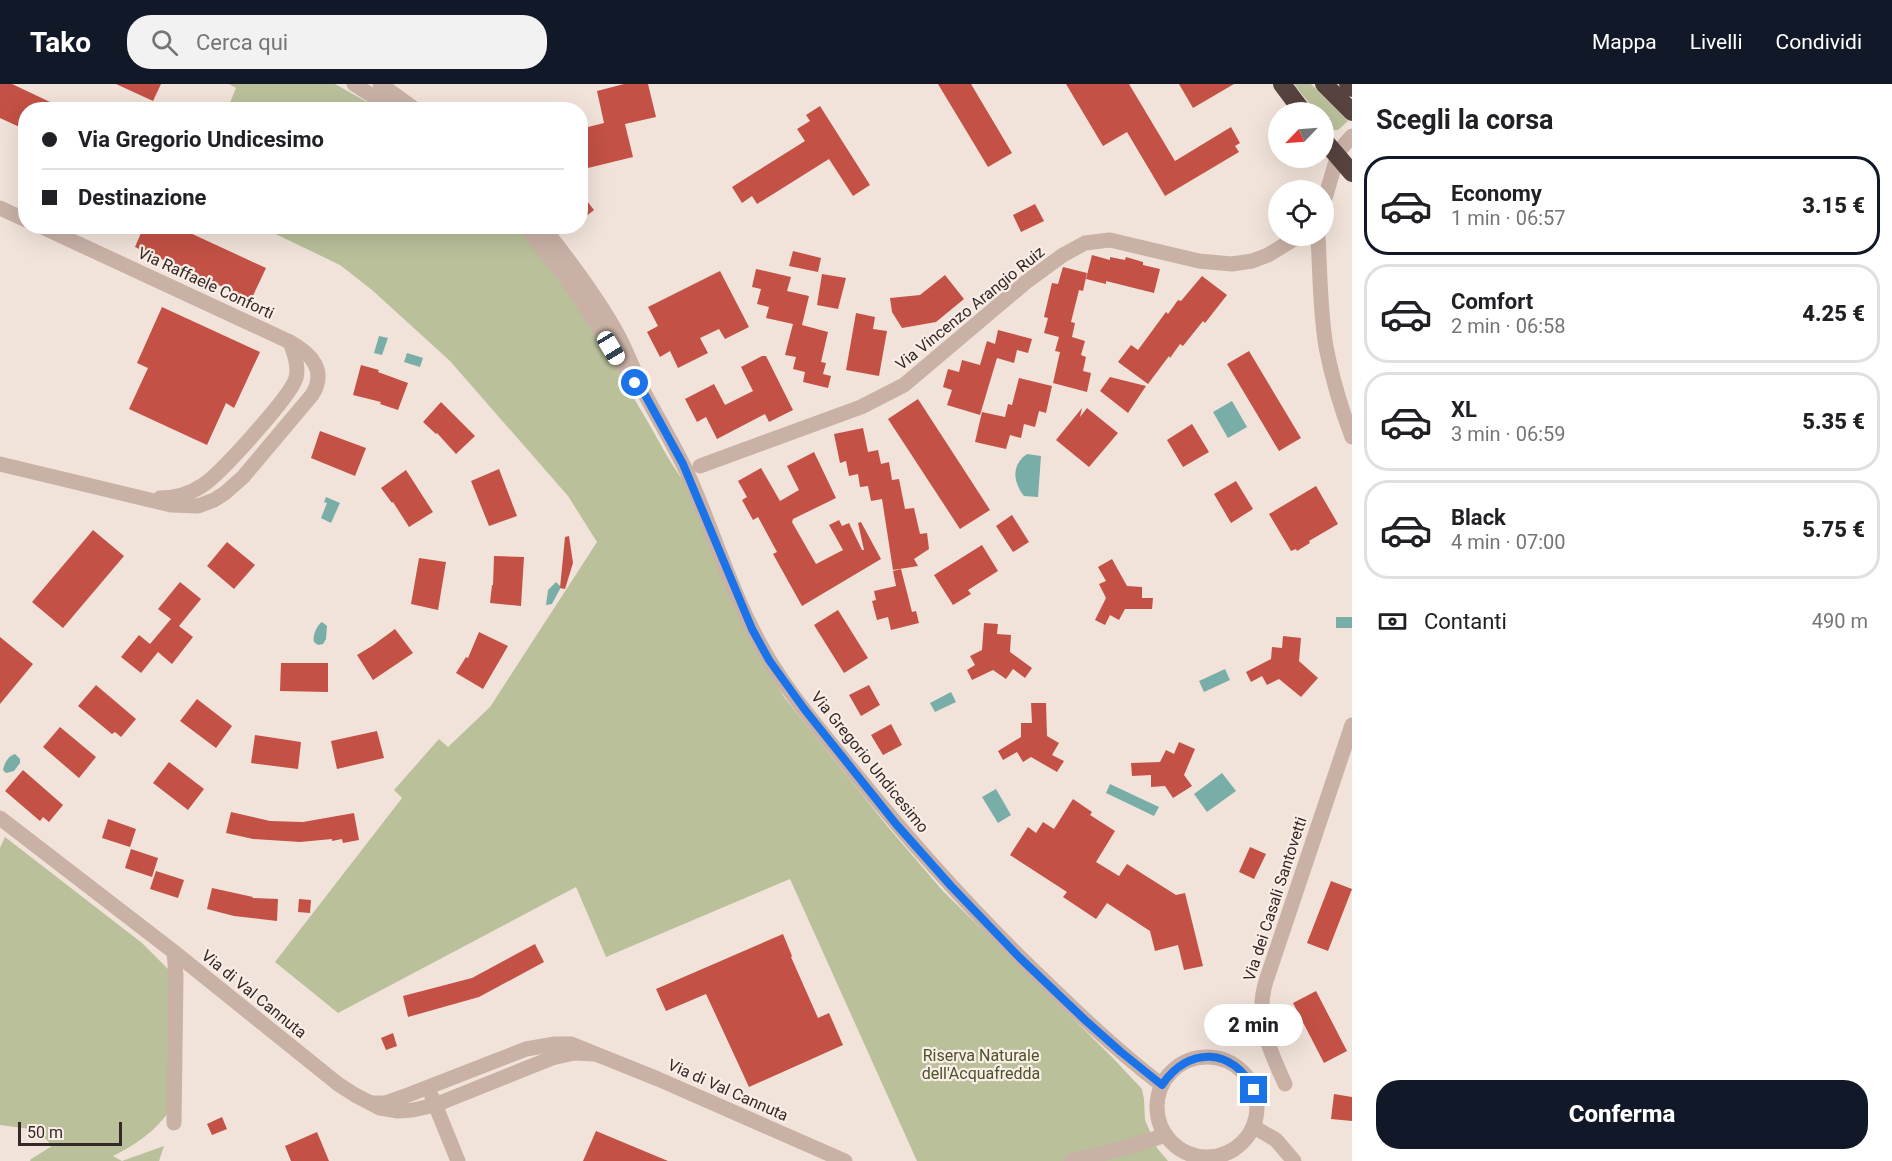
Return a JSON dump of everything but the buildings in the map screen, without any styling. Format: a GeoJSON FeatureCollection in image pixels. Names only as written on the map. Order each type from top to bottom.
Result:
{"type":"FeatureCollection","features":[{"type":"Feature","properties":{"kind":"highway"},"geometry":{"type":"LineString","coordinates":[[1282,84],[1296,102]]}},
{"type":"Feature","properties":{"kind":"highway"},"geometry":{"type":"LineString","coordinates":[[1324,84],[1352,112]]}},
{"type":"Feature","properties":{"kind":"highway"},"geometry":{"type":"LineString","coordinates":[[1348,84],[1352,88]]}},
{"type":"Feature","properties":{"kind":"highway"},"geometry":{"type":"LineString","coordinates":[[1334,153],[1352,173]]}},
{"type":"Feature","properties":{"kind":"street"},"geometry":{"type":"LineString","coordinates":[[354,84],[382,102]]}},
{"type":"Feature","properties":{"kind":"street"},"geometry":{"type":"LineString","coordinates":[[380,84],[405,102]]}},
{"type":"Feature","properties":{"kind":"street"},"geometry":{"type":"LineString","coordinates":[[1332,180],[1340,151],[1350,139]]}},
{"type":"Feature","properties":{"kind":"street"},"geometry":{"type":"LineString","coordinates":[[0,208],[18,216]]}},
{"type":"Feature","properties":{"kind":"street","name":"Via Raffaele Conforti"},"geometry":{"type":"LineString","coordinates":[[0,464],[179,507],[198,506],[220,497],[243,477],[317,386],[318,374],[313,360],[290,342],[57,234]]}},
{"type":"Feature","properties":{"kind":"street","name":"Via Gregorio Undicesimo"},"geometry":{"type":"LineString","coordinates":[[531,234],[571,285],[622,366],[644,393],[669,435],[690,479],[752,629],[769,660],[805,710],[896,824],[951,886],[1019,957],[1085,1020],[1162,1085]]}},
{"type":"Feature","properties":{"kind":"street","name":"Via Gregorio Undicesimo"},"geometry":{"type":"LineString","coordinates":[[548,234],[600,304],[627,351],[644,393]]}},
{"type":"Feature","properties":{"kind":"street","name":"Via Vincenzo Arangio Ruiz"},"geometry":{"type":"LineString","coordinates":[[700,465],[861,407],[904,385],[1026,282],[1063,255],[1085,243],[1110,240],[1199,261],[1233,264],[1252,261],[1283,246]]}},
{"type":"Feature","properties":{"kind":"street"},"geometry":{"type":"LineString","coordinates":[[1318,246],[1326,346],[1333,378],[1352,437]]}},
{"type":"Feature","properties":{"kind":"street","name":"Via Raffaele Conforti"},"geometry":{"type":"LineString","coordinates":[[145,498],[170,498],[183,495],[202,486],[219,472],[291,389],[297,370],[290,342]]}},
{"type":"Feature","properties":{"kind":"street","name":"Via dei Casali Santovetti"},"geometry":{"type":"LineString","coordinates":[[1285,1084],[1265,1037],[1260,1003],[1352,725]]}},
{"type":"Feature","properties":{"kind":"street","name":"Via di Val Cannuta"},"geometry":{"type":"LineString","coordinates":[[0,818],[174,952],[338,1084],[380,1108],[398,1111],[435,1105],[560,1056],[574,1053],[596,1054]]}},
{"type":"Feature","properties":{"kind":"street","name":"Via di Val Cannuta"},"geometry":{"type":"LineString","coordinates":[[174,952],[176,976],[174,1123]]}},
{"type":"Feature","properties":{"kind":"street","name":"Via di Val Cannuta"},"geometry":{"type":"LineString","coordinates":[[372,1104],[385,1103],[534,1047],[571,1044],[845,1161]]}},
{"type":"Feature","properties":{"kind":"street"},"geometry":{"type":"LineString","coordinates":[[1200,1057],[1223,1059],[1242,1071],[1254,1090],[1257,1113],[1254,1127],[1246,1142],[1231,1151],[1217,1156],[1203,1157],[1189,1153],[1176,1146],[1166,1136],[1158,1115],[1157,1103],[1162,1085],[1170,1073],[1189,1060],[1200,1057]]}},
{"type":"Feature","properties":{"kind":"street"},"geometry":{"type":"LineString","coordinates":[[428,1087],[458,1160]]}},
{"type":"Feature","properties":{"kind":"street"},"geometry":{"type":"LineString","coordinates":[[1254,1127],[1276,1140],[1294,1161]]}},
{"type":"Feature","properties":{"kind":"street"},"geometry":{"type":"LineString","coordinates":[[1071,1161],[1166,1136]]}},
{"type":"Feature","properties":{"kind":"green space"},"geometry":{"type":"Polygon","coordinates":[[[229,84],[335,84],[367,102],[230,102],[236,88],[229,84]]]}},
{"type":"Feature","properties":{"kind":"green space"},"geometry":{"type":"Polygon","coordinates":[[[1294,84],[1311,84],[1329,102],[1308,102],[1294,84]]]}},
{"type":"Feature","properties":{"kind":"green space"},"geometry":{"type":"Polygon","coordinates":[[[1334,107],[1348,121],[1338,130],[1334,130],[1334,107]]]}},
{"type":"Feature","properties":{"kind":"green space","name":"Riserva Naturale dell'Acquafredda"},"geometry":{"type":"Polygon","coordinates":[[[276,234],[523,234],[552,268],[585,315],[684,482],[750,638],[784,697],[888,827],[943,891],[1142,1089],[1145,1120],[1157,1148],[1168,1161],[917,1161],[790,879],[606,957],[576,887],[338,1013],[275,962],[402,798],[394,790],[439,739],[448,747],[490,707],[597,542],[568,496],[450,361],[372,290],[340,265],[276,234]]]}},
{"type":"Feature","properties":{"kind":"green space"},"geometry":{"type":"Polygon","coordinates":[[[5,837],[142,943],[168,969],[173,983],[170,1110],[144,1137],[113,1156],[122,1161],[30,1161],[52,1146],[38,1130],[0,1125],[0,848],[5,837]]]}},
{"type":"Feature","properties":{"kind":"green space"},"geometry":{"type":"Polygon","coordinates":[[[164,1146],[159,1161],[122,1161],[164,1146]]]}},
{"type":"Feature","properties":{"kind":"water"},"geometry":{"type":"Polygon","coordinates":[[[379,336],[388,338],[382,355],[374,353],[379,336]]]}},
{"type":"Feature","properties":{"kind":"water"},"geometry":{"type":"Polygon","coordinates":[[[407,353],[423,358],[420,367],[404,362],[407,353]]]}},
{"type":"Feature","properties":{"kind":"water"},"geometry":{"type":"Polygon","coordinates":[[[1232,401],[1247,427],[1228,438],[1213,412],[1232,401]]]}},
{"type":"Feature","properties":{"kind":"water"},"geometry":{"type":"Polygon","coordinates":[[[1027,454],[1041,456],[1038,497],[1024,496],[1016,479],[1018,463],[1027,454]]]}},
{"type":"Feature","properties":{"kind":"water"},"geometry":{"type":"Polygon","coordinates":[[[326,497],[340,503],[331,523],[321,518],[327,503],[324,502],[326,497]]]}},
{"type":"Feature","properties":{"kind":"water"},"geometry":{"type":"Polygon","coordinates":[[[556,582],[561,587],[552,604],[546,605],[548,590],[556,582]]]}},
{"type":"Feature","properties":{"kind":"water"},"geometry":{"type":"Polygon","coordinates":[[[1336,617],[1352,617],[1352,628],[1336,628],[1336,617]]]}},
{"type":"Feature","properties":{"kind":"water"},"geometry":{"type":"Polygon","coordinates":[[[322,622],[327,626],[326,639],[323,644],[318,645],[314,642],[314,637],[322,622]]]}},
{"type":"Feature","properties":{"kind":"water"},"geometry":{"type":"Polygon","coordinates":[[[1225,669],[1230,680],[1204,692],[1199,681],[1225,669]]]}},
{"type":"Feature","properties":{"kind":"water"},"geometry":{"type":"Polygon","coordinates":[[[951,692],[956,702],[935,712],[930,703],[951,692]]]}},
{"type":"Feature","properties":{"kind":"water"},"geometry":{"type":"Polygon","coordinates":[[[15,754],[20,759],[20,763],[14,771],[6,773],[3,770],[5,763],[10,756],[15,754]]]}},
{"type":"Feature","properties":{"kind":"water"},"geometry":{"type":"Polygon","coordinates":[[[1222,773],[1236,791],[1207,812],[1194,794],[1222,773]]]}},
{"type":"Feature","properties":{"kind":"water"},"geometry":{"type":"Polygon","coordinates":[[[1110,784],[1159,807],[1154,816],[1106,793],[1110,784]]]}},
{"type":"Feature","properties":{"kind":"water"},"geometry":{"type":"Polygon","coordinates":[[[996,789],[1011,815],[998,823],[982,797],[996,789]]]}},
{"type":"Feature","properties":{"kind":"route"},"geometry":{"type":"LineString","coordinates":[[635,383],[644,393],[662,423],[690,479],[742,608],[769,660],[805,710],[920,853],[1019,957],[1085,1020],[1139,1068],[1162,1085],[1179,1065],[1200,1057],[1211,1057],[1233,1064],[1242,1071],[1254,1090]]}}]}
